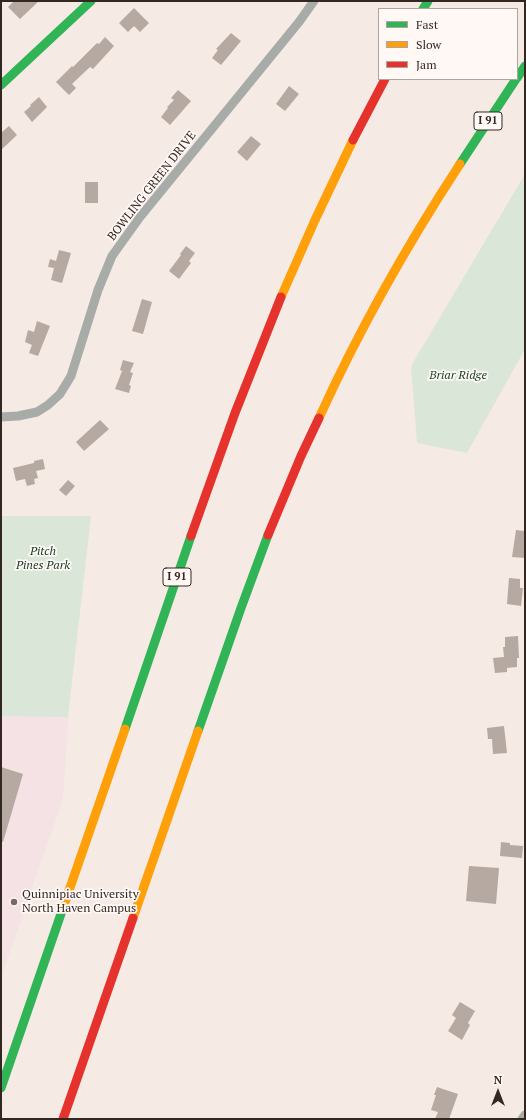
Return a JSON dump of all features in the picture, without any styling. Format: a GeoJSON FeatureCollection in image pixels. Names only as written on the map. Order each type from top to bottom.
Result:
{"type":"FeatureCollection","features":[{"type":"Feature","properties":{"kind":"main road"},"geometry":{"type":"LineString","coordinates":[[1,85],[91,1]]}},
{"type":"Feature","properties":{"kind":"main road","name":"I 91"},"geometry":{"type":"LineString","coordinates":[[518,76],[525,66]]}},
{"type":"Feature","properties":{"kind":"main road","name":"I 91"},"geometry":{"type":"LineString","coordinates":[[1,1088],[217,462],[247,380],[281,294],[313,223],[358,128],[383,80]]}},
{"type":"Feature","properties":{"kind":"main road","name":"I 91"},"geometry":{"type":"LineString","coordinates":[[63,1119],[230,635],[264,543],[290,481],[343,369],[405,252],[448,182],[516,80]]}},
{"type":"Feature","properties":{"kind":"street","name":"BOWLING GREEN DRIVE"},"geometry":{"type":"LineString","coordinates":[[1,417],[18,416],[36,412],[48,405],[60,394],[71,376],[98,290],[112,256],[140,217],[299,22],[314,1]]}},
{"type":"Feature","properties":{"kind":"street"},"geometry":{"type":"LineString","coordinates":[[522,1119],[525,1115]]}},
{"type":"Feature","properties":{"kind":"shaded area","name":"Quinnipiac University North Haven Campus"},"geometry":{"type":"Polygon","coordinates":[[[1,715],[68,717],[63,799],[1,977],[1,715]]]}},
{"type":"Feature","properties":{"kind":"green space","name":"Briar Ridge"},"geometry":{"type":"Polygon","coordinates":[[[525,174],[525,349],[467,453],[417,443],[411,366],[525,174]]]}},
{"type":"Feature","properties":{"kind":"green space","name":"Pitch Pines Park"},"geometry":{"type":"Polygon","coordinates":[[[1,516],[91,516],[68,717],[1,716],[1,516]]]}},
{"type":"Feature","properties":{"kind":"building"},"geometry":{"type":"Polygon","coordinates":[[[14,1],[39,1],[20,19],[8,7],[14,1]]]}},
{"type":"Feature","properties":{"kind":"building"},"geometry":{"type":"Polygon","coordinates":[[[134,8],[149,23],[140,32],[134,26],[128,32],[119,23],[134,8]]]}},
{"type":"Feature","properties":{"kind":"building"},"geometry":{"type":"Polygon","coordinates":[[[231,33],[241,41],[221,65],[212,58],[218,50],[216,49],[231,33]]]}},
{"type":"Feature","properties":{"kind":"building"},"geometry":{"type":"Polygon","coordinates":[[[105,37],[114,46],[93,69],[90,67],[72,84],[76,88],[69,95],[56,82],[105,37]]]}},
{"type":"Feature","properties":{"kind":"building"},"geometry":{"type":"Polygon","coordinates":[[[289,86],[299,94],[285,111],[276,104],[289,86]]]}},
{"type":"Feature","properties":{"kind":"building"},"geometry":{"type":"Polygon","coordinates":[[[178,90],[191,101],[170,125],[161,117],[168,108],[167,107],[174,100],[171,98],[178,90]]]}},
{"type":"Feature","properties":{"kind":"building"},"geometry":{"type":"Polygon","coordinates":[[[39,97],[47,107],[32,122],[24,112],[39,97]]]}},
{"type":"Feature","properties":{"kind":"building"},"geometry":{"type":"Polygon","coordinates":[[[9,126],[17,135],[1,150],[1,133],[9,126]]]}},
{"type":"Feature","properties":{"kind":"building"},"geometry":{"type":"Polygon","coordinates":[[[251,136],[261,144],[247,161],[237,152],[251,136]]]}},
{"type":"Feature","properties":{"kind":"building"},"geometry":{"type":"Polygon","coordinates":[[[85,182],[98,182],[98,203],[85,203],[85,182]]]}},
{"type":"Feature","properties":{"kind":"building"},"geometry":{"type":"Polygon","coordinates":[[[186,246],[195,253],[189,261],[191,263],[179,279],[169,271],[186,246]]]}},
{"type":"Feature","properties":{"kind":"building"},"geometry":{"type":"Polygon","coordinates":[[[59,250],[71,253],[62,283],[51,280],[54,268],[48,267],[50,259],[56,261],[59,250]]]}},
{"type":"Feature","properties":{"kind":"building"},"geometry":{"type":"Polygon","coordinates":[[[142,299],[152,302],[143,334],[132,331],[142,299]]]}},
{"type":"Feature","properties":{"kind":"building"},"geometry":{"type":"Polygon","coordinates":[[[37,321],[50,326],[38,356],[29,353],[32,345],[25,342],[28,330],[34,332],[37,321]]]}},
{"type":"Feature","properties":{"kind":"building"},"geometry":{"type":"Polygon","coordinates":[[[123,360],[134,363],[130,372],[133,373],[129,385],[131,386],[129,393],[115,389],[122,371],[120,370],[123,360]]]}},
{"type":"Feature","properties":{"kind":"building"},"geometry":{"type":"Polygon","coordinates":[[[100,420],[109,429],[84,451],[76,442],[100,420]]]}},
{"type":"Feature","properties":{"kind":"building"},"geometry":{"type":"Polygon","coordinates":[[[43,459],[45,469],[36,471],[38,478],[34,479],[35,484],[27,486],[25,479],[16,481],[13,468],[34,463],[34,461],[43,459]]]}},
{"type":"Feature","properties":{"kind":"building"},"geometry":{"type":"Polygon","coordinates":[[[68,480],[75,486],[66,496],[59,490],[68,480]]]}},
{"type":"Feature","properties":{"kind":"building"},"geometry":{"type":"Polygon","coordinates":[[[516,530],[525,531],[525,558],[512,557],[516,530]]]}},
{"type":"Feature","properties":{"kind":"building"},"geometry":{"type":"Polygon","coordinates":[[[509,578],[520,579],[520,588],[523,588],[521,606],[507,604],[509,578]]]}},
{"type":"Feature","properties":{"kind":"building"},"geometry":{"type":"Polygon","coordinates":[[[518,636],[519,658],[517,658],[517,667],[507,668],[507,672],[495,673],[493,658],[504,657],[503,647],[505,647],[505,637],[518,636]]]}},
{"type":"Feature","properties":{"kind":"building"},"geometry":{"type":"Polygon","coordinates":[[[504,726],[507,753],[493,754],[492,739],[488,739],[487,728],[504,726]]]}},
{"type":"Feature","properties":{"kind":"building"},"geometry":{"type":"Polygon","coordinates":[[[1,767],[23,774],[3,842],[1,841],[1,767]]]}},
{"type":"Feature","properties":{"kind":"building"},"geometry":{"type":"Polygon","coordinates":[[[501,842],[510,843],[510,845],[523,846],[522,858],[500,856],[501,842]]]}},
{"type":"Feature","properties":{"kind":"building"},"geometry":{"type":"Polygon","coordinates":[[[469,866],[499,868],[496,904],[466,901],[469,866]]]}},
{"type":"Feature","properties":{"kind":"building"},"geometry":{"type":"Polygon","coordinates":[[[460,1002],[475,1011],[468,1023],[470,1025],[462,1040],[448,1031],[456,1018],[452,1015],[460,1002]]]}},
{"type":"Feature","properties":{"kind":"building"},"geometry":{"type":"Polygon","coordinates":[[[437,1087],[458,1094],[449,1119],[435,1119],[438,1112],[431,1110],[437,1087]]]}},
{"type":"Feature","properties":{"kind":"traffic: fast"},"geometry":{"type":"LineString","coordinates":[[1,85],[91,1]]}},
{"type":"Feature","properties":{"kind":"traffic: fast"},"geometry":{"type":"LineString","coordinates":[[424,8],[428,1]]}},
{"type":"Feature","properties":{"kind":"traffic: fast"},"geometry":{"type":"LineString","coordinates":[[518,76],[525,66]]}},
{"type":"Feature","properties":{"kind":"traffic: fast"},"geometry":{"type":"LineString","coordinates":[[460,164],[515,80]]}},
{"type":"Feature","properties":{"kind":"traffic: fast"},"geometry":{"type":"LineString","coordinates":[[198,731],[268,535]]}},
{"type":"Feature","properties":{"kind":"traffic: fast"},"geometry":{"type":"LineString","coordinates":[[125,729],[191,536]]}},
{"type":"Feature","properties":{"kind":"traffic: fast"},"geometry":{"type":"LineString","coordinates":[[1,1088],[64,905]]}},
{"type":"Feature","properties":{"kind":"traffic: slow"},"geometry":{"type":"LineString","coordinates":[[281,297],[353,140]]}},
{"type":"Feature","properties":{"kind":"traffic: slow"},"geometry":{"type":"LineString","coordinates":[[319,418],[367,320],[421,225],[460,164]]}},
{"type":"Feature","properties":{"kind":"traffic: slow"},"geometry":{"type":"LineString","coordinates":[[64,905],[125,729]]}},
{"type":"Feature","properties":{"kind":"traffic: slow"},"geometry":{"type":"LineString","coordinates":[[133,918],[198,731]]}},
{"type":"Feature","properties":{"kind":"traffic: jam"},"geometry":{"type":"LineString","coordinates":[[353,140],[384,80]]}},
{"type":"Feature","properties":{"kind":"traffic: jam"},"geometry":{"type":"LineString","coordinates":[[191,536],[235,413],[281,297]]}},
{"type":"Feature","properties":{"kind":"traffic: jam"},"geometry":{"type":"LineString","coordinates":[[268,535],[301,456],[319,418]]}},
{"type":"Feature","properties":{"kind":"traffic: jam"},"geometry":{"type":"LineString","coordinates":[[63,1119],[133,918]]}},
{"type":"Feature","properties":{"kind":"place","name":"Quinnipiac University North Haven Campus"},"geometry":{"type":"Point","coordinates":[14,902]}}]}
